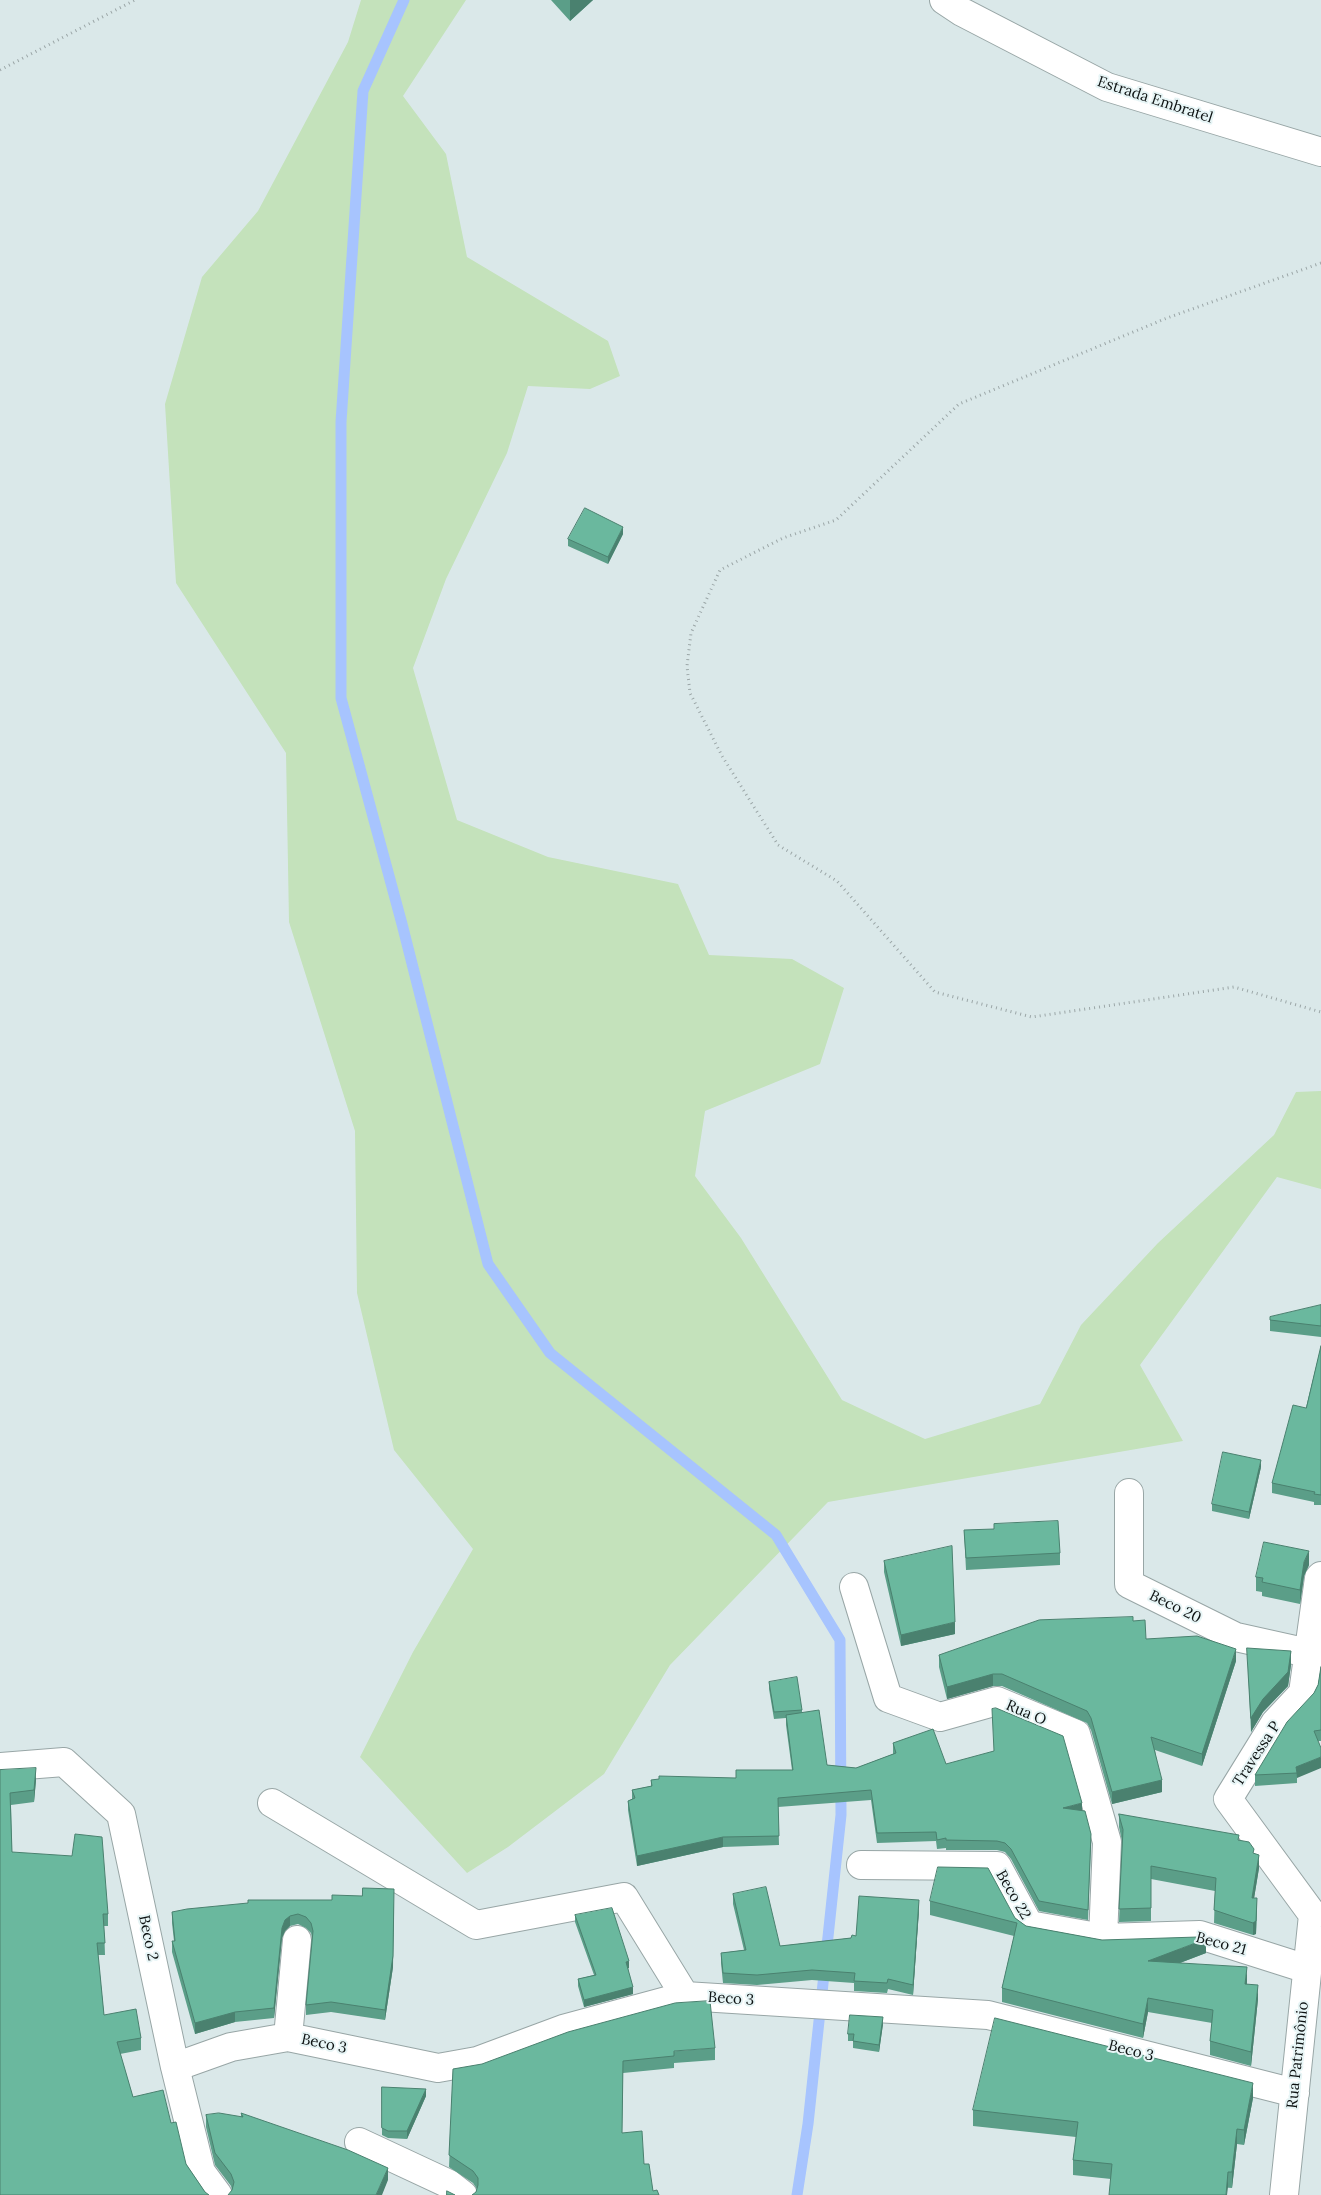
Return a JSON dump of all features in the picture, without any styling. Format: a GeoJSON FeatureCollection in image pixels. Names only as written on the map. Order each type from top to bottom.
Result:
{"type":"FeatureCollection","features":[{"type":"Feature","properties":{"kind":"street","name":"Estrada Embratel"},"geometry":{"type":"LineString","coordinates":[[944,0],[962,12],[1107,87],[1321,152]]}},
{"type":"Feature","properties":{"kind":"street","name":"Beco 20"},"geometry":{"type":"LineString","coordinates":[[1129,1493],[1129,1584],[1236,1637],[1314,1638]]}},
{"type":"Feature","properties":{"kind":"street","name":"Travessa P"},"geometry":{"type":"LineString","coordinates":[[1317,1915],[1228,1799],[1275,1723],[1302,1694],[1314,1638],[1319,1578],[1321,1576]]}},
{"type":"Feature","properties":{"kind":"street","name":"Rua O"},"geometry":{"type":"LineString","coordinates":[[854,1587],[888,1698],[940,1718],[997,1701],[1076,1734],[1108,1842],[1103,1938]]}},
{"type":"Feature","properties":{"kind":"street","name":"Beco 2"},"geometry":{"type":"LineString","coordinates":[[0,1767],[64,1762],[121,1814],[175,2067],[201,2172],[218,2195]]}},
{"type":"Feature","properties":{"kind":"street"},"geometry":{"type":"LineString","coordinates":[[272,1803],[476,1925],[624,1897],[686,1996]]}},
{"type":"Feature","properties":{"kind":"street","name":"Beco 22"},"geometry":{"type":"LineString","coordinates":[[861,1865],[997,1866],[1030,1925],[1103,1938]]}},
{"type":"Feature","properties":{"kind":"street","name":"Rua Patrimônio"},"geometry":{"type":"LineString","coordinates":[[1284,2195],[1307,1969],[1317,1915]]}},
{"type":"Feature","properties":{"kind":"street","name":"Beco 21"},"geometry":{"type":"LineString","coordinates":[[1103,1938],[1200,1935],[1307,1969]]}},
{"type":"Feature","properties":{"kind":"street"},"geometry":{"type":"LineString","coordinates":[[288,2037],[297,1940]]}},
{"type":"Feature","properties":{"kind":"street","name":"Beco 3"},"geometry":{"type":"LineString","coordinates":[[175,2067],[231,2047],[288,2037],[438,2068],[477,2062],[563,2029],[686,1996],[988,2015],[1294,2093]]}},
{"type":"Feature","properties":{"kind":"street"},"geometry":{"type":"LineString","coordinates":[[359,2142],[449,2184],[463,2195]]}},
{"type":"Feature","properties":{"kind":"path"},"geometry":{"type":"LineString","coordinates":[[0,70],[135,0]]}},
{"type":"Feature","properties":{"kind":"path"},"geometry":{"type":"LineString","coordinates":[[1321,263],[1166,318],[959,404],[836,520],[783,538],[720,570],[691,633],[687,666],[690,693],[722,756],[778,846],[837,881],[935,992],[1032,1016],[1234,987],[1321,1012]]}},
{"type":"Feature","properties":{"kind":"green space"},"geometry":{"type":"Polygon","coordinates":[[[361,0],[466,0],[403,96],[446,154],[467,257],[608,341],[620,376],[590,389],[528,386],[507,453],[446,579],[413,668],[457,820],[548,857],[678,884],[709,955],[792,959],[844,988],[820,1064],[705,1111],[695,1176],[741,1238],[842,1400],[925,1439],[1040,1404],[1081,1325],[1158,1243],[1274,1135],[1296,1092],[1321,1091],[1321,1189],[1277,1177],[1140,1365],[1183,1441],[828,1502],[670,1665],[604,1774],[508,1847],[467,1873],[360,1757],[413,1652],[473,1549],[394,1450],[357,1293],[355,1131],[289,922],[286,753],[176,583],[165,404],[202,277],[258,211],[348,42],[361,0]]]}},
{"type":"Feature","properties":{"kind":"building"},"geometry":{"type":"Polygon","coordinates":[[[585,508],[623,527],[608,557],[568,539],[585,508]]]}},
{"type":"Feature","properties":{"kind":"building"},"geometry":{"type":"Polygon","coordinates":[[[1321,1305],[1321,1326],[1270,1320],[1270,1317],[1321,1305]]]}},
{"type":"Feature","properties":{"kind":"building"},"geometry":{"type":"Polygon","coordinates":[[[1321,1346],[1321,1495],[1272,1483],[1293,1405],[1306,1408],[1321,1346]]]}},
{"type":"Feature","properties":{"kind":"building"},"geometry":{"type":"Polygon","coordinates":[[[1223,1452],[1261,1460],[1249,1512],[1212,1504],[1223,1452]]]}},
{"type":"Feature","properties":{"kind":"building"},"geometry":{"type":"Polygon","coordinates":[[[1058,1521],[1060,1553],[966,1558],[964,1530],[994,1529],[994,1524],[1058,1521]]]}},
{"type":"Feature","properties":{"kind":"building"},"geometry":{"type":"Polygon","coordinates":[[[1264,1542],[1309,1551],[1304,1562],[1300,1590],[1262,1582],[1263,1578],[1256,1577],[1264,1542]]]}},
{"type":"Feature","properties":{"kind":"building"},"geometry":{"type":"Polygon","coordinates":[[[952,1546],[955,1622],[901,1635],[884,1561],[952,1546]]]}},
{"type":"Feature","properties":{"kind":"building"},"geometry":{"type":"Polygon","coordinates":[[[1133,1617],[1133,1621],[1145,1620],[1146,1639],[1197,1636],[1236,1649],[1202,1754],[1151,1737],[1162,1780],[1112,1792],[1091,1718],[1087,1711],[1002,1674],[993,1674],[947,1687],[939,1655],[1039,1620],[1133,1617]]]}},
{"type":"Feature","properties":{"kind":"building"},"geometry":{"type":"Polygon","coordinates":[[[1247,1648],[1291,1651],[1288,1672],[1263,1699],[1251,1718],[1247,1648]]]}},
{"type":"Feature","properties":{"kind":"building"},"geometry":{"type":"Polygon","coordinates":[[[1321,1667],[1321,1730],[1314,1731],[1321,1748],[1321,1757],[1296,1767],[1297,1773],[1255,1775],[1287,1722],[1314,1693],[1318,1685],[1321,1667]]]}},
{"type":"Feature","properties":{"kind":"building"},"geometry":{"type":"Polygon","coordinates":[[[797,1677],[802,1710],[774,1712],[769,1682],[797,1677]]]}},
{"type":"Feature","properties":{"kind":"building"},"geometry":{"type":"Polygon","coordinates":[[[996,1708],[1063,1736],[1082,1803],[1063,1808],[1085,1811],[1091,1834],[1088,1910],[1039,1901],[1011,1849],[1005,1843],[997,1841],[946,1840],[946,1838],[937,1840],[936,1832],[877,1833],[871,1790],[778,1798],[779,1836],[723,1837],[637,1856],[628,1801],[635,1798],[632,1790],[652,1786],[651,1780],[659,1779],[659,1776],[736,1778],[736,1770],[793,1770],[786,1715],[819,1710],[827,1765],[856,1768],[896,1753],[893,1743],[933,1729],[946,1764],[994,1751],[992,1709],[996,1708]]]}},
{"type":"Feature","properties":{"kind":"building"},"geometry":{"type":"Polygon","coordinates":[[[36,1768],[34,1790],[10,1793],[12,1852],[72,1856],[75,1834],[102,1837],[108,1914],[103,1914],[105,1943],[97,1943],[104,2015],[136,2009],[141,2038],[117,2042],[133,2097],[163,2090],[171,2123],[176,2122],[186,2164],[209,2195],[0,2195],[0,1770],[36,1768]]]}},
{"type":"Feature","properties":{"kind":"building"},"geometry":{"type":"Polygon","coordinates":[[[1119,1814],[1239,1835],[1238,1840],[1249,1842],[1254,1849],[1253,1853],[1259,1855],[1252,1898],[1257,1898],[1256,1921],[1253,1923],[1214,1910],[1216,1878],[1151,1866],[1151,1908],[1119,1909],[1123,1830],[1119,1814]]]}},
{"type":"Feature","properties":{"kind":"building"},"geometry":{"type":"Polygon","coordinates":[[[938,1867],[988,1868],[1015,1918],[1026,1926],[1102,1940],[1198,1937],[1206,1939],[1148,1961],[1247,1967],[1245,1984],[1258,1985],[1251,2052],[1210,2041],[1213,2010],[1148,1998],[1143,2024],[1002,1988],[1017,1923],[930,1901],[938,1867]]]}},
{"type":"Feature","properties":{"kind":"building"},"geometry":{"type":"Polygon","coordinates":[[[766,1887],[780,1946],[851,1938],[852,1935],[856,1936],[859,1896],[919,1900],[913,1985],[888,1979],[887,1983],[854,1981],[855,1973],[812,1970],[757,1975],[723,1973],[721,1953],[746,1950],[733,1894],[766,1887]]]}},
{"type":"Feature","properties":{"kind":"building"},"geometry":{"type":"Polygon","coordinates":[[[363,1888],[394,1889],[393,1956],[385,2010],[331,2002],[306,2005],[313,1931],[311,1923],[306,1917],[298,1914],[290,1916],[285,1920],[282,1928],[274,2008],[235,2012],[195,2023],[172,1941],[175,1941],[172,1912],[248,1903],[248,1900],[332,1900],[332,1895],[362,1896],[363,1888]]]}},
{"type":"Feature","properties":{"kind":"building"},"geometry":{"type":"Polygon","coordinates":[[[612,1908],[629,1961],[626,1962],[633,1987],[584,2000],[578,1979],[596,1975],[575,1915],[612,1908]]]}},
{"type":"Feature","properties":{"kind":"building"},"geometry":{"type":"Polygon","coordinates":[[[710,2001],[715,2048],[674,2051],[674,2056],[623,2061],[622,2133],[642,2131],[644,2164],[649,2164],[653,2191],[657,2190],[659,2195],[472,2195],[476,2192],[478,2178],[473,2171],[449,2155],[453,2069],[482,2064],[568,2032],[675,2003],[710,2001]]]}},
{"type":"Feature","properties":{"kind":"building"},"geometry":{"type":"Polygon","coordinates":[[[850,2015],[883,2017],[879,2045],[853,2041],[854,2034],[848,2034],[850,2015]]]}},
{"type":"Feature","properties":{"kind":"building"},"geometry":{"type":"Polygon","coordinates":[[[995,2018],[1253,2083],[1244,2130],[1237,2129],[1232,2172],[1228,2172],[1226,2195],[1109,2195],[1112,2164],[1073,2160],[1078,2122],[973,2110],[995,2018]]]}},
{"type":"Feature","properties":{"kind":"building"},"geometry":{"type":"Polygon","coordinates":[[[382,2087],[426,2089],[407,2131],[388,2131],[382,2128],[382,2087]]]}},
{"type":"Feature","properties":{"kind":"building"},"geometry":{"type":"Polygon","coordinates":[[[219,2113],[243,2117],[241,2113],[348,2150],[388,2168],[376,2195],[228,2195],[232,2190],[234,2182],[231,2174],[215,2153],[206,2115],[219,2113]]]}},
{"type":"Feature","properties":{"kind":"building"},"geometry":{"type":"Polygon","coordinates":[[[447,2191],[455,2195],[447,2195],[447,2191]]]}},
{"type":"Feature","properties":{"kind":"waterway"},"geometry":{"type":"LineString","coordinates":[[404,0],[363,91],[341,422],[341,698],[402,924],[488,1264],[550,1353],[776,1535],[840,1640],[841,1815],[808,2124],[797,2195]]}}]}
